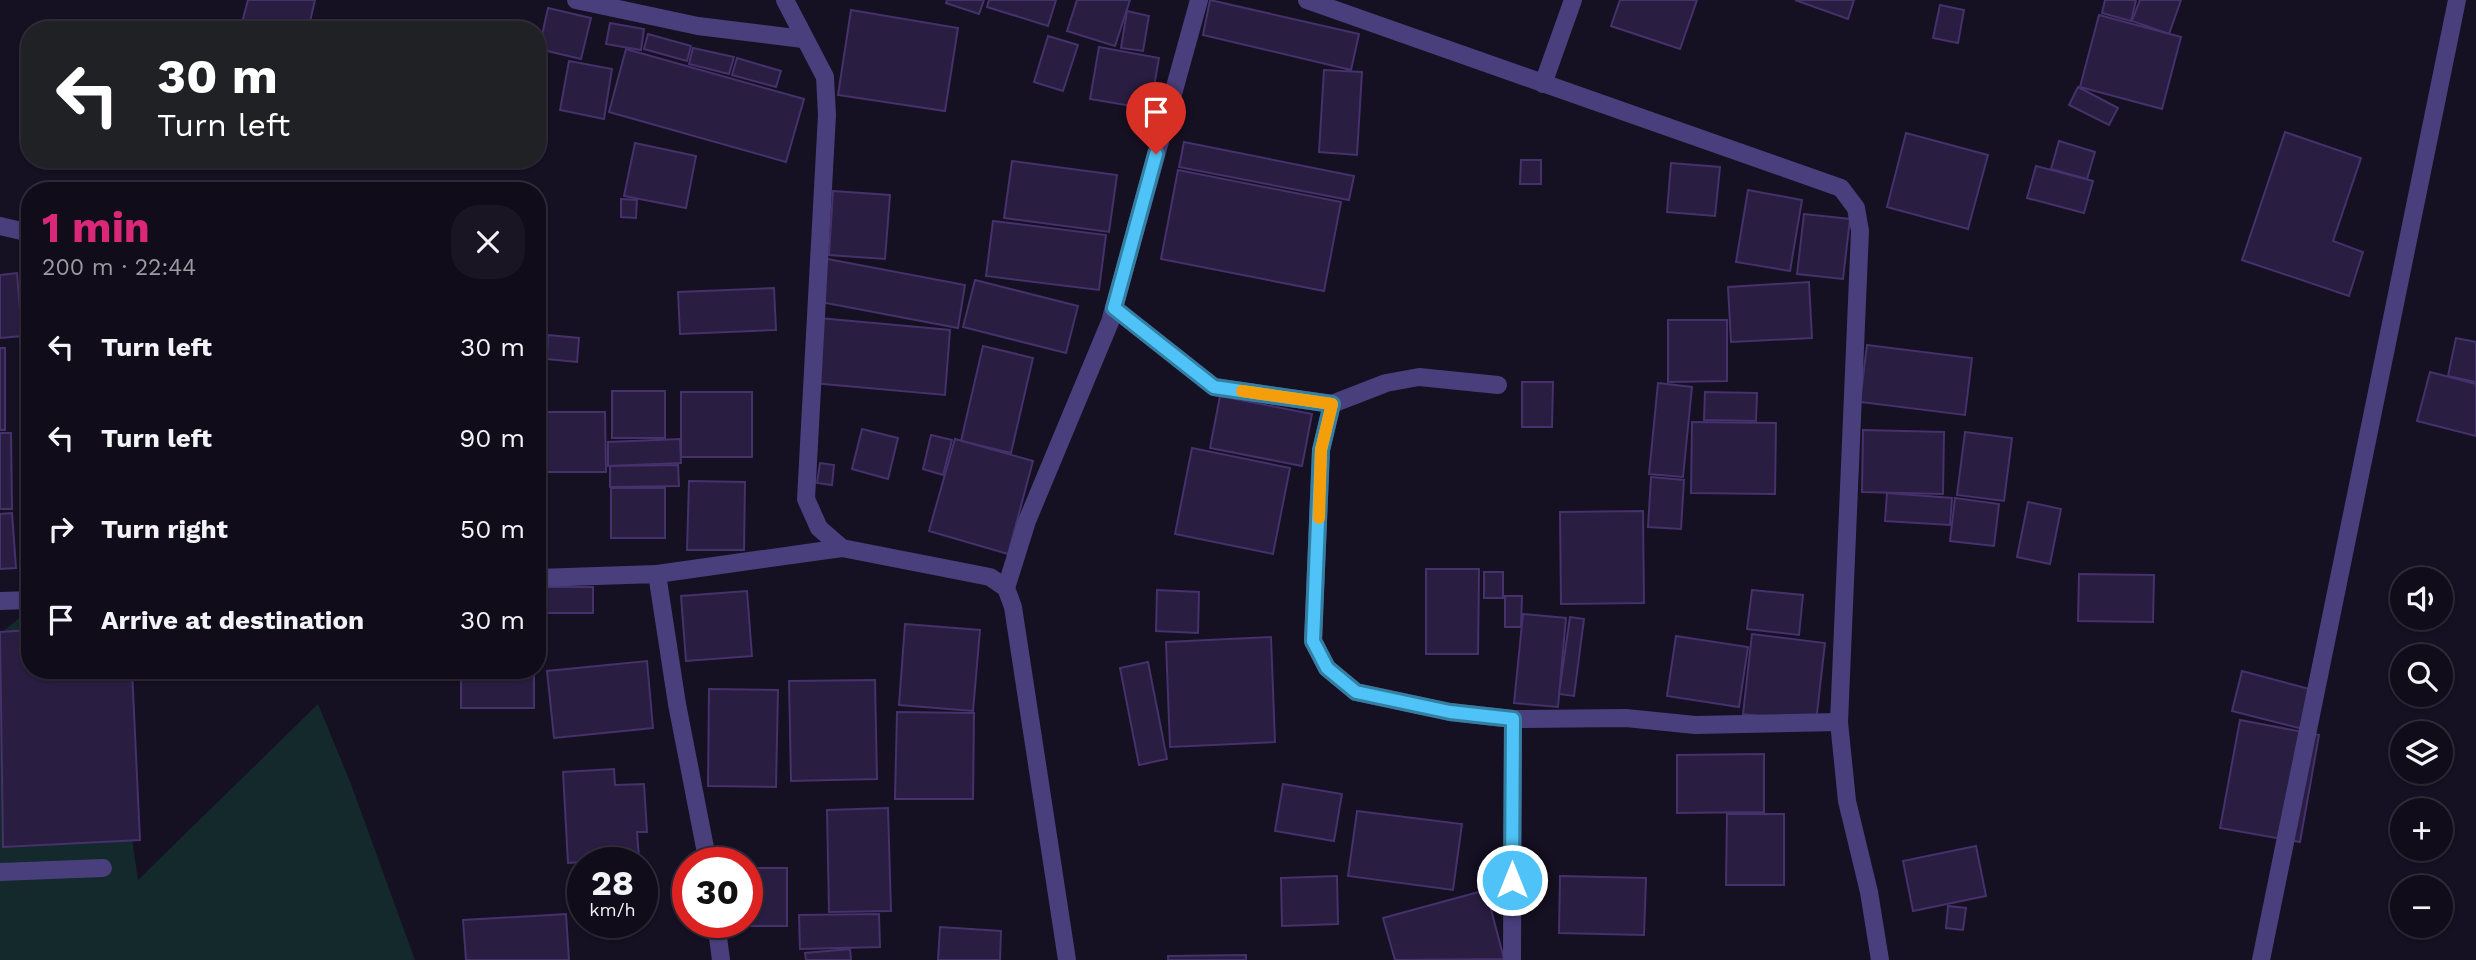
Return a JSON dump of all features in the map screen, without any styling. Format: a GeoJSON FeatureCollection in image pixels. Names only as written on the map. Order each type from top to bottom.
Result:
{"type":"FeatureCollection","features":[{"type":"Feature","properties":{"kind":"street"},"geometry":{"type":"LineString","coordinates":[[576,0],[698,26],[803,39]]}},
{"type":"Feature","properties":{"kind":"street"},"geometry":{"type":"LineString","coordinates":[[785,0],[803,39],[815,52],[825,77],[827,115],[806,499],[819,528],[842,548]]}},
{"type":"Feature","properties":{"kind":"street"},"geometry":{"type":"LineString","coordinates":[[1006,588],[1027,521],[1114,308],[1199,0]]}},
{"type":"Feature","properties":{"kind":"street"},"geometry":{"type":"LineString","coordinates":[[1307,0],[1841,188],[1856,208],[1860,230],[1839,722],[1847,801],[1869,892],[1880,960]]}},
{"type":"Feature","properties":{"kind":"street"},"geometry":{"type":"LineString","coordinates":[[1543,84],[1573,0]]}},
{"type":"Feature","properties":{"kind":"street"},"geometry":{"type":"LineString","coordinates":[[2260,960],[2457,0]]}},
{"type":"Feature","properties":{"kind":"street"},"geometry":{"type":"LineString","coordinates":[[0,226],[21,231]]}},
{"type":"Feature","properties":{"kind":"street"},"geometry":{"type":"LineString","coordinates":[[1114,308],[1214,387],[1332,404],[1386,383],[1419,377],[1498,385]]}},
{"type":"Feature","properties":{"kind":"street"},"geometry":{"type":"LineString","coordinates":[[1332,404],[1321,450],[1313,641],[1327,668],[1356,692],[1450,712],[1513,719],[1626,718],[1695,725],[1839,722]]}},
{"type":"Feature","properties":{"kind":"street"},"geometry":{"type":"LineString","coordinates":[[546,578],[657,574],[842,548],[990,577],[1006,588],[1013,607],[1067,960]]}},
{"type":"Feature","properties":{"kind":"street"},"geometry":{"type":"LineString","coordinates":[[657,574],[677,704],[705,847]]}},
{"type":"Feature","properties":{"kind":"street"},"geometry":{"type":"LineString","coordinates":[[0,601],[21,600]]}},
{"type":"Feature","properties":{"kind":"street"},"geometry":{"type":"LineString","coordinates":[[1512,960],[1513,719]]}},
{"type":"Feature","properties":{"kind":"street"},"geometry":{"type":"LineString","coordinates":[[0,872],[103,868]]}},
{"type":"Feature","properties":{"kind":"street"},"geometry":{"type":"LineString","coordinates":[[718,938],[721,960]]}},
{"type":"Feature","properties":{"kind":"green space"},"geometry":{"type":"Polygon","coordinates":[[[21,616],[21,679],[109,679],[138,880],[318,704],[351,784],[415,960],[0,960],[0,634],[21,616]]]}},
{"type":"Feature","properties":{"kind":"building"},"geometry":{"type":"Polygon","coordinates":[[[248,0],[315,0],[310,21],[242,21],[248,0]]]}},
{"type":"Feature","properties":{"kind":"building"},"geometry":{"type":"Polygon","coordinates":[[[947,0],[984,0],[979,14],[946,3],[947,0]]]}},
{"type":"Feature","properties":{"kind":"building"},"geometry":{"type":"Polygon","coordinates":[[[989,0],[1056,0],[1048,26],[987,7],[989,0]]]}},
{"type":"Feature","properties":{"kind":"building"},"geometry":{"type":"Polygon","coordinates":[[[1077,0],[1130,0],[1115,46],[1067,31],[1077,0]]]}},
{"type":"Feature","properties":{"kind":"building"},"geometry":{"type":"Polygon","coordinates":[[[1210,0],[1359,34],[1351,70],[1203,35],[1210,0]]]}},
{"type":"Feature","properties":{"kind":"building"},"geometry":{"type":"Polygon","coordinates":[[[1620,0],[1697,0],[1680,49],[1611,26],[1620,0]]]}},
{"type":"Feature","properties":{"kind":"building"},"geometry":{"type":"Polygon","coordinates":[[[1795,0],[1854,0],[1848,19],[1795,0]]]}},
{"type":"Feature","properties":{"kind":"building"},"geometry":{"type":"Polygon","coordinates":[[[2105,0],[2136,0],[2131,21],[2102,13],[2105,0]]]}},
{"type":"Feature","properties":{"kind":"building"},"geometry":{"type":"Polygon","coordinates":[[[2140,0],[2181,0],[2169,34],[2132,21],[2140,0]]]}},
{"type":"Feature","properties":{"kind":"building"},"geometry":{"type":"Polygon","coordinates":[[[1940,5],[1964,10],[1958,43],[1933,38],[1940,5]]]}},
{"type":"Feature","properties":{"kind":"building"},"geometry":{"type":"Polygon","coordinates":[[[548,8],[591,18],[581,59],[546,51],[545,21],[548,8]]]}},
{"type":"Feature","properties":{"kind":"building"},"geometry":{"type":"Polygon","coordinates":[[[851,10],[958,28],[945,111],[838,95],[851,10]]]}},
{"type":"Feature","properties":{"kind":"building"},"geometry":{"type":"Polygon","coordinates":[[[1127,11],[1149,16],[1143,51],[1121,48],[1127,11]]]}},
{"type":"Feature","properties":{"kind":"building"},"geometry":{"type":"Polygon","coordinates":[[[2099,15],[2181,37],[2162,109],[2080,87],[2099,15]]]}},
{"type":"Feature","properties":{"kind":"building"},"geometry":{"type":"Polygon","coordinates":[[[610,23],[644,29],[641,50],[606,44],[610,23]]]}},
{"type":"Feature","properties":{"kind":"building"},"geometry":{"type":"Polygon","coordinates":[[[648,34],[691,46],[687,61],[644,49],[648,34]]]}},
{"type":"Feature","properties":{"kind":"building"},"geometry":{"type":"Polygon","coordinates":[[[1048,36],[1078,45],[1063,91],[1034,82],[1048,36]]]}},
{"type":"Feature","properties":{"kind":"building"},"geometry":{"type":"Polygon","coordinates":[[[1099,47],[1159,58],[1150,109],[1090,99],[1099,47]]]}},
{"type":"Feature","properties":{"kind":"building"},"geometry":{"type":"Polygon","coordinates":[[[693,48],[734,57],[729,74],[689,64],[693,48]]]}},
{"type":"Feature","properties":{"kind":"building"},"geometry":{"type":"Polygon","coordinates":[[[626,49],[804,99],[786,162],[609,112],[626,49]]]}},
{"type":"Feature","properties":{"kind":"building"},"geometry":{"type":"Polygon","coordinates":[[[737,58],[781,71],[776,87],[732,75],[737,58]]]}},
{"type":"Feature","properties":{"kind":"building"},"geometry":{"type":"Polygon","coordinates":[[[569,61],[612,69],[604,119],[560,110],[569,61]]]}},
{"type":"Feature","properties":{"kind":"building"},"geometry":{"type":"Polygon","coordinates":[[[1324,70],[1362,72],[1357,155],[1319,152],[1324,70]]]}},
{"type":"Feature","properties":{"kind":"building"},"geometry":{"type":"Polygon","coordinates":[[[2078,87],[2118,108],[2109,125],[2069,105],[2078,87]]]}},
{"type":"Feature","properties":{"kind":"building"},"geometry":{"type":"Polygon","coordinates":[[[2285,132],[2361,158],[2333,241],[2363,252],[2349,296],[2242,260],[2285,132]]]}},
{"type":"Feature","properties":{"kind":"building"},"geometry":{"type":"Polygon","coordinates":[[[1906,133],[1988,155],[1968,229],[1887,207],[1906,133]]]}},
{"type":"Feature","properties":{"kind":"building"},"geometry":{"type":"Polygon","coordinates":[[[2059,141],[2095,152],[2087,179],[2051,169],[2059,141]]]}},
{"type":"Feature","properties":{"kind":"building"},"geometry":{"type":"Polygon","coordinates":[[[1184,142],[1354,176],[1349,200],[1179,167],[1184,142]]]}},
{"type":"Feature","properties":{"kind":"building"},"geometry":{"type":"Polygon","coordinates":[[[635,143],[696,156],[686,208],[624,196],[635,143]]]}},
{"type":"Feature","properties":{"kind":"building"},"geometry":{"type":"Polygon","coordinates":[[[1521,160],[1541,160],[1541,184],[1520,184],[1521,160]]]}},
{"type":"Feature","properties":{"kind":"building"},"geometry":{"type":"Polygon","coordinates":[[[1012,161],[1117,175],[1109,232],[1004,218],[1012,161]]]}},
{"type":"Feature","properties":{"kind":"building"},"geometry":{"type":"Polygon","coordinates":[[[1671,163],[1720,167],[1715,216],[1667,212],[1671,163]]]}},
{"type":"Feature","properties":{"kind":"building"},"geometry":{"type":"Polygon","coordinates":[[[2036,166],[2093,181],[2084,213],[2027,198],[2036,166]]]}},
{"type":"Feature","properties":{"kind":"building"},"geometry":{"type":"Polygon","coordinates":[[[1178,170],[1341,202],[1324,291],[1161,259],[1178,170]]]}},
{"type":"Feature","properties":{"kind":"building"},"geometry":{"type":"Polygon","coordinates":[[[1748,190],[1802,200],[1790,271],[1736,262],[1748,190]]]}},
{"type":"Feature","properties":{"kind":"building"},"geometry":{"type":"Polygon","coordinates":[[[833,191],[890,195],[885,259],[829,255],[833,191]]]}},
{"type":"Feature","properties":{"kind":"building"},"geometry":{"type":"Polygon","coordinates":[[[621,199],[637,200],[636,218],[621,217],[621,199]]]}},
{"type":"Feature","properties":{"kind":"building"},"geometry":{"type":"Polygon","coordinates":[[[1804,214],[1850,219],[1843,279],[1797,274],[1804,214]]]}},
{"type":"Feature","properties":{"kind":"building"},"geometry":{"type":"Polygon","coordinates":[[[993,221],[1106,235],[1099,290],[986,276],[993,221]]]}},
{"type":"Feature","properties":{"kind":"building"},"geometry":{"type":"Polygon","coordinates":[[[817,257],[965,285],[958,328],[810,300],[817,257]]]}},
{"type":"Feature","properties":{"kind":"building"},"geometry":{"type":"Polygon","coordinates":[[[17,273],[21,336],[0,338],[0,275],[17,273]]]}},
{"type":"Feature","properties":{"kind":"building"},"geometry":{"type":"Polygon","coordinates":[[[975,280],[1078,306],[1066,353],[963,327],[975,280]]]}},
{"type":"Feature","properties":{"kind":"building"},"geometry":{"type":"Polygon","coordinates":[[[1809,282],[1812,338],[1731,342],[1728,287],[1809,282]]]}},
{"type":"Feature","properties":{"kind":"building"},"geometry":{"type":"Polygon","coordinates":[[[774,288],[776,330],[680,334],[678,292],[774,288]]]}},
{"type":"Feature","properties":{"kind":"building"},"geometry":{"type":"Polygon","coordinates":[[[819,318],[950,330],[945,395],[813,383],[819,318]]]}},
{"type":"Feature","properties":{"kind":"building"},"geometry":{"type":"Polygon","coordinates":[[[1668,320],[1727,320],[1727,381],[1668,382],[1668,320]]]}},
{"type":"Feature","properties":{"kind":"building"},"geometry":{"type":"Polygon","coordinates":[[[548,335],[579,338],[577,362],[547,359],[548,335]]]}},
{"type":"Feature","properties":{"kind":"building"},"geometry":{"type":"Polygon","coordinates":[[[2456,338],[2476,342],[2476,382],[2448,376],[2456,338]]]}},
{"type":"Feature","properties":{"kind":"building"},"geometry":{"type":"Polygon","coordinates":[[[1867,345],[1972,358],[1965,415],[1860,402],[1867,345]]]}},
{"type":"Feature","properties":{"kind":"building"},"geometry":{"type":"Polygon","coordinates":[[[983,346],[1033,358],[1011,453],[961,441],[983,346]]]}},
{"type":"Feature","properties":{"kind":"building"},"geometry":{"type":"Polygon","coordinates":[[[0,348],[5,348],[5,430],[0,430],[0,348]]]}},
{"type":"Feature","properties":{"kind":"building"},"geometry":{"type":"Polygon","coordinates":[[[2430,372],[2476,384],[2476,436],[2417,421],[2430,372]]]}},
{"type":"Feature","properties":{"kind":"building"},"geometry":{"type":"Polygon","coordinates":[[[1522,382],[1553,382],[1552,427],[1522,427],[1522,382]]]}},
{"type":"Feature","properties":{"kind":"building"},"geometry":{"type":"Polygon","coordinates":[[[1658,383],[1692,387],[1683,477],[1649,474],[1658,383]]]}},
{"type":"Feature","properties":{"kind":"building"},"geometry":{"type":"Polygon","coordinates":[[[612,391],[665,391],[665,438],[612,438],[612,391]]]}},
{"type":"Feature","properties":{"kind":"building"},"geometry":{"type":"Polygon","coordinates":[[[681,392],[752,392],[752,457],[681,457],[681,392]]]}},
{"type":"Feature","properties":{"kind":"building"},"geometry":{"type":"Polygon","coordinates":[[[1705,392],[1757,393],[1756,421],[1704,420],[1705,392]]]}},
{"type":"Feature","properties":{"kind":"building"},"geometry":{"type":"Polygon","coordinates":[[[1220,396],[1312,414],[1302,466],[1210,448],[1220,396]]]}},
{"type":"Feature","properties":{"kind":"building"},"geometry":{"type":"Polygon","coordinates":[[[546,412],[605,412],[606,472],[546,472],[546,412]]]}},
{"type":"Feature","properties":{"kind":"building"},"geometry":{"type":"Polygon","coordinates":[[[1692,422],[1776,423],[1775,494],[1691,493],[1692,422]]]}},
{"type":"Feature","properties":{"kind":"building"},"geometry":{"type":"Polygon","coordinates":[[[862,429],[898,438],[888,479],[852,469],[862,429]]]}},
{"type":"Feature","properties":{"kind":"building"},"geometry":{"type":"Polygon","coordinates":[[[1863,430],[1944,432],[1943,494],[1862,492],[1863,430]]]}},
{"type":"Feature","properties":{"kind":"building"},"geometry":{"type":"Polygon","coordinates":[[[1965,432],[2012,438],[2004,501],[1957,495],[1965,432]]]}},
{"type":"Feature","properties":{"kind":"building"},"geometry":{"type":"Polygon","coordinates":[[[0,433],[11,433],[12,509],[0,509],[0,433]]]}},
{"type":"Feature","properties":{"kind":"building"},"geometry":{"type":"Polygon","coordinates":[[[931,435],[952,440],[943,475],[923,469],[931,435]]]}},
{"type":"Feature","properties":{"kind":"building"},"geometry":{"type":"Polygon","coordinates":[[[680,439],[681,463],[608,466],[608,442],[680,439]]]}},
{"type":"Feature","properties":{"kind":"building"},"geometry":{"type":"Polygon","coordinates":[[[955,439],[1033,461],[1008,554],[929,531],[955,439]]]}},
{"type":"Feature","properties":{"kind":"building"},"geometry":{"type":"Polygon","coordinates":[[[1192,448],[1290,468],[1273,554],[1175,534],[1192,448]]]}},
{"type":"Feature","properties":{"kind":"building"},"geometry":{"type":"Polygon","coordinates":[[[820,463],[834,465],[832,485],[817,483],[820,463]]]}},
{"type":"Feature","properties":{"kind":"building"},"geometry":{"type":"Polygon","coordinates":[[[678,465],[679,486],[610,487],[610,466],[678,465]]]}},
{"type":"Feature","properties":{"kind":"building"},"geometry":{"type":"Polygon","coordinates":[[[1651,477],[1684,480],[1681,529],[1648,527],[1651,477]]]}},
{"type":"Feature","properties":{"kind":"building"},"geometry":{"type":"Polygon","coordinates":[[[689,481],[745,482],[744,550],[687,550],[689,481]]]}},
{"type":"Feature","properties":{"kind":"building"},"geometry":{"type":"Polygon","coordinates":[[[611,488],[665,488],[665,538],[611,538],[611,488]]]}},
{"type":"Feature","properties":{"kind":"building"},"geometry":{"type":"Polygon","coordinates":[[[1887,493],[1952,498],[1950,525],[1885,521],[1887,493]]]}},
{"type":"Feature","properties":{"kind":"building"},"geometry":{"type":"Polygon","coordinates":[[[1955,498],[1999,504],[1994,546],[1950,541],[1955,498]]]}},
{"type":"Feature","properties":{"kind":"building"},"geometry":{"type":"Polygon","coordinates":[[[2028,502],[2061,509],[2050,564],[2017,557],[2028,502]]]}},
{"type":"Feature","properties":{"kind":"building"},"geometry":{"type":"Polygon","coordinates":[[[1643,511],[1644,603],[1561,604],[1560,512],[1643,511]]]}},
{"type":"Feature","properties":{"kind":"building"},"geometry":{"type":"Polygon","coordinates":[[[12,513],[16,568],[0,569],[0,514],[12,513]]]}},
{"type":"Feature","properties":{"kind":"building"},"geometry":{"type":"Polygon","coordinates":[[[1426,569],[1479,569],[1478,654],[1426,654],[1426,569]]]}},
{"type":"Feature","properties":{"kind":"building"},"geometry":{"type":"Polygon","coordinates":[[[1484,572],[1503,572],[1503,598],[1484,598],[1484,572]]]}},
{"type":"Feature","properties":{"kind":"building"},"geometry":{"type":"Polygon","coordinates":[[[2079,574],[2154,575],[2153,622],[2078,621],[2079,574]]]}},
{"type":"Feature","properties":{"kind":"building"},"geometry":{"type":"Polygon","coordinates":[[[546,587],[593,587],[593,613],[546,613],[546,587]]]}},
{"type":"Feature","properties":{"kind":"building"},"geometry":{"type":"Polygon","coordinates":[[[1157,590],[1199,592],[1198,633],[1156,631],[1157,590]]]}},
{"type":"Feature","properties":{"kind":"building"},"geometry":{"type":"Polygon","coordinates":[[[1752,590],[1803,595],[1799,635],[1747,629],[1752,590]]]}},
{"type":"Feature","properties":{"kind":"building"},"geometry":{"type":"Polygon","coordinates":[[[747,591],[752,656],[686,661],[681,596],[747,591]]]}},
{"type":"Feature","properties":{"kind":"building"},"geometry":{"type":"Polygon","coordinates":[[[1505,596],[1522,596],[1521,627],[1505,627],[1505,596]]]}},
{"type":"Feature","properties":{"kind":"building"},"geometry":{"type":"Polygon","coordinates":[[[1523,614],[1566,618],[1558,707],[1514,703],[1523,614]]]}},
{"type":"Feature","properties":{"kind":"building"},"geometry":{"type":"Polygon","coordinates":[[[1570,617],[1584,619],[1574,696],[1559,694],[1570,617]]]}},
{"type":"Feature","properties":{"kind":"building"},"geometry":{"type":"Polygon","coordinates":[[[905,624],[980,630],[973,711],[899,705],[905,624]]]}},
{"type":"Feature","properties":{"kind":"building"},"geometry":{"type":"Polygon","coordinates":[[[21,631],[21,679],[132,679],[140,840],[3,847],[0,632],[21,631]]]}},
{"type":"Feature","properties":{"kind":"building"},"geometry":{"type":"Polygon","coordinates":[[[1752,634],[1825,643],[1816,722],[1743,714],[1752,634]]]}},
{"type":"Feature","properties":{"kind":"building"},"geometry":{"type":"Polygon","coordinates":[[[1676,636],[1748,647],[1739,707],[1667,696],[1676,636]]]}},
{"type":"Feature","properties":{"kind":"building"},"geometry":{"type":"Polygon","coordinates":[[[1271,637],[1275,742],[1170,747],[1166,642],[1271,637]]]}},
{"type":"Feature","properties":{"kind":"building"},"geometry":{"type":"Polygon","coordinates":[[[647,661],[653,728],[554,738],[547,671],[647,661]]]}},
{"type":"Feature","properties":{"kind":"building"},"geometry":{"type":"Polygon","coordinates":[[[1148,662],[1167,759],[1139,765],[1120,668],[1148,662]]]}},
{"type":"Feature","properties":{"kind":"building"},"geometry":{"type":"Polygon","coordinates":[[[2242,671],[2313,690],[2303,729],[2232,711],[2242,671]]]}},
{"type":"Feature","properties":{"kind":"building"},"geometry":{"type":"Polygon","coordinates":[[[461,679],[534,679],[534,708],[461,708],[461,679]]]}},
{"type":"Feature","properties":{"kind":"building"},"geometry":{"type":"Polygon","coordinates":[[[875,680],[877,779],[791,781],[789,681],[875,680]]]}},
{"type":"Feature","properties":{"kind":"building"},"geometry":{"type":"Polygon","coordinates":[[[709,689],[778,690],[776,787],[708,786],[709,689]]]}},
{"type":"Feature","properties":{"kind":"building"},"geometry":{"type":"Polygon","coordinates":[[[897,712],[974,713],[973,799],[895,799],[897,712]]]}},
{"type":"Feature","properties":{"kind":"building"},"geometry":{"type":"Polygon","coordinates":[[[2240,720],[2319,735],[2300,842],[2220,828],[2240,720]]]}},
{"type":"Feature","properties":{"kind":"building"},"geometry":{"type":"Polygon","coordinates":[[[1764,754],[1764,812],[1677,813],[1677,755],[1764,754]]]}},
{"type":"Feature","properties":{"kind":"building"},"geometry":{"type":"Polygon","coordinates":[[[614,769],[615,785],[644,784],[647,832],[637,832],[638,847],[567,847],[563,772],[614,769]]]}},
{"type":"Feature","properties":{"kind":"building"},"geometry":{"type":"Polygon","coordinates":[[[1283,784],[1342,794],[1334,841],[1275,831],[1283,784]]]}},
{"type":"Feature","properties":{"kind":"building"},"geometry":{"type":"Polygon","coordinates":[[[888,808],[891,911],[829,912],[827,810],[888,808]]]}},
{"type":"Feature","properties":{"kind":"building"},"geometry":{"type":"Polygon","coordinates":[[[1357,811],[1462,824],[1453,890],[1348,876],[1357,811]]]}},
{"type":"Feature","properties":{"kind":"building"},"geometry":{"type":"Polygon","coordinates":[[[1727,814],[1784,814],[1784,885],[1726,885],[1727,814]]]}},
{"type":"Feature","properties":{"kind":"building"},"geometry":{"type":"Polygon","coordinates":[[[1976,846],[1986,896],[1913,911],[1903,861],[1976,846]]]}},
{"type":"Feature","properties":{"kind":"building"},"geometry":{"type":"Polygon","coordinates":[[[763,868],[787,868],[787,926],[763,926],[763,868]]]}},
{"type":"Feature","properties":{"kind":"building"},"geometry":{"type":"Polygon","coordinates":[[[1337,876],[1338,924],[1282,926],[1281,878],[1337,876]]]}},
{"type":"Feature","properties":{"kind":"building"},"geometry":{"type":"Polygon","coordinates":[[[1560,876],[1646,878],[1644,935],[1559,933],[1560,876]]]}},
{"type":"Feature","properties":{"kind":"building"},"geometry":{"type":"Polygon","coordinates":[[[1486,890],[1504,959],[1395,960],[1383,918],[1486,890]]]}},
{"type":"Feature","properties":{"kind":"building"},"geometry":{"type":"Polygon","coordinates":[[[1948,906],[1966,908],[1963,930],[1946,928],[1948,906]]]}},
{"type":"Feature","properties":{"kind":"building"},"geometry":{"type":"Polygon","coordinates":[[[566,914],[569,960],[466,960],[463,920],[566,914]]]}},
{"type":"Feature","properties":{"kind":"building"},"geometry":{"type":"Polygon","coordinates":[[[879,914],[880,947],[800,949],[799,915],[879,914]]]}},
{"type":"Feature","properties":{"kind":"building"},"geometry":{"type":"Polygon","coordinates":[[[940,927],[1001,931],[1000,960],[938,960],[940,927]]]}},
{"type":"Feature","properties":{"kind":"building"},"geometry":{"type":"Polygon","coordinates":[[[850,949],[851,960],[806,960],[805,953],[850,949]]]}},
{"type":"Feature","properties":{"kind":"building"},"geometry":{"type":"Polygon","coordinates":[[[1246,955],[1246,960],[1168,960],[1168,956],[1246,955]]]}},
{"type":"Feature","properties":{"kind":"slow traffic"},"geometry":{"type":"LineString","coordinates":[[1242,391],[1332,404],[1321,450],[1319,518]]}},
{"type":"Feature","properties":{"kind":"route"},"geometry":{"type":"LineString","coordinates":[[1156,154],[1114,308],[1214,387],[1332,404],[1321,450],[1313,641],[1327,668],[1356,692],[1450,712],[1513,719],[1512,880]]}}]}
